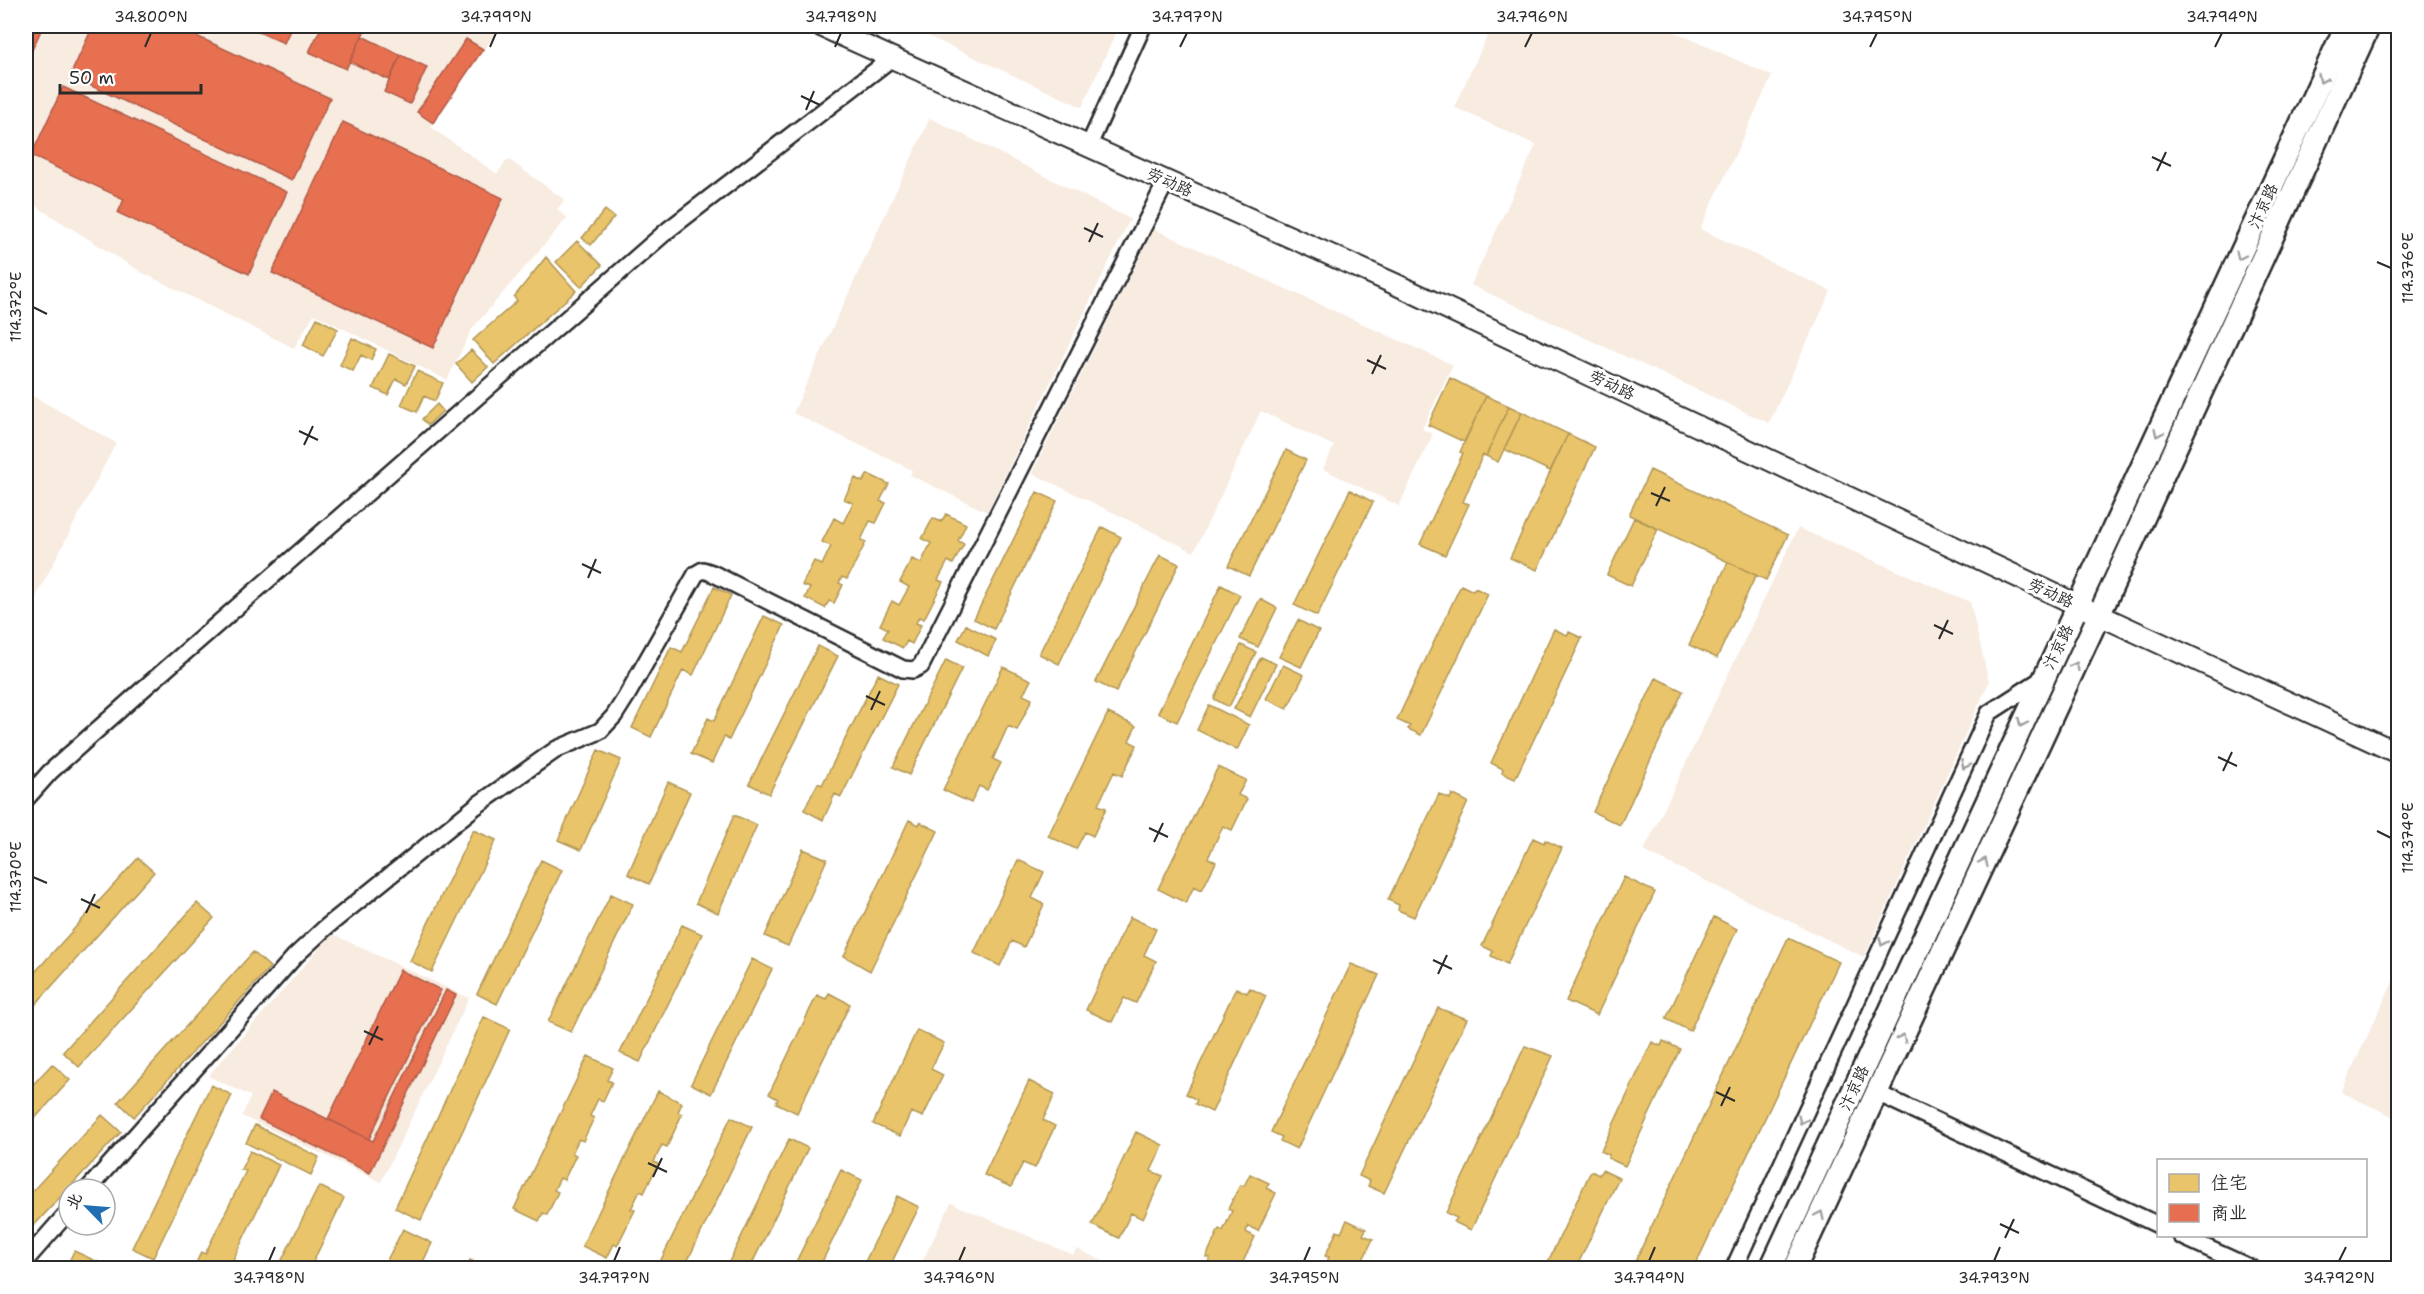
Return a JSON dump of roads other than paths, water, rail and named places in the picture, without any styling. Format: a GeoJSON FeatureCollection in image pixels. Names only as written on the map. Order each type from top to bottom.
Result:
{"type":"FeatureCollection","features":[{"type":"Feature","properties":{"kind":"main road","name":"汴京路"},"geometry":{"type":"LineString","coordinates":[[1771,1269],[2346,26]]}},
{"type":"Feature","properties":{"kind":"main road","name":"汴京路"},"geometry":{"type":"LineString","coordinates":[[1795,1269],[2369,26]]}},
{"type":"Feature","properties":{"kind":"street","name":"劳动路"},"geometry":{"type":"LineString","coordinates":[[821,26],[1167,180],[2398,753]]}},
{"type":"Feature","properties":{"kind":"street"},"geometry":{"type":"LineString","coordinates":[[1089,145],[1143,26]]}},
{"type":"Feature","properties":{"kind":"street"},"geometry":{"type":"LineString","coordinates":[[26,799],[50,772],[142,690],[668,230],[892,58]]}},
{"type":"Feature","properties":{"kind":"street"},"geometry":{"type":"LineString","coordinates":[[99,1177],[295,956],[325,928],[476,806],[532,765],[556,749],[600,731],[614,716],[626,697],[696,574],[703,570],[712,573],[903,669],[913,670],[921,666],[1167,180]]}},
{"type":"Feature","properties":{"kind":"street"},"geometry":{"type":"LineString","coordinates":[[1734,1269],[1989,713],[2043,679]]}},
{"type":"Feature","properties":{"kind":"street"},"geometry":{"type":"LineString","coordinates":[[1877,1093],[2157,1225]]}},
{"type":"Feature","properties":{"kind":"street"},"geometry":{"type":"LineString","coordinates":[[26,1260],[57,1225]]}},
{"type":"Feature","properties":{"kind":"street"},"geometry":{"type":"LineString","coordinates":[[2183,1237],[2251,1269]]}}]}
